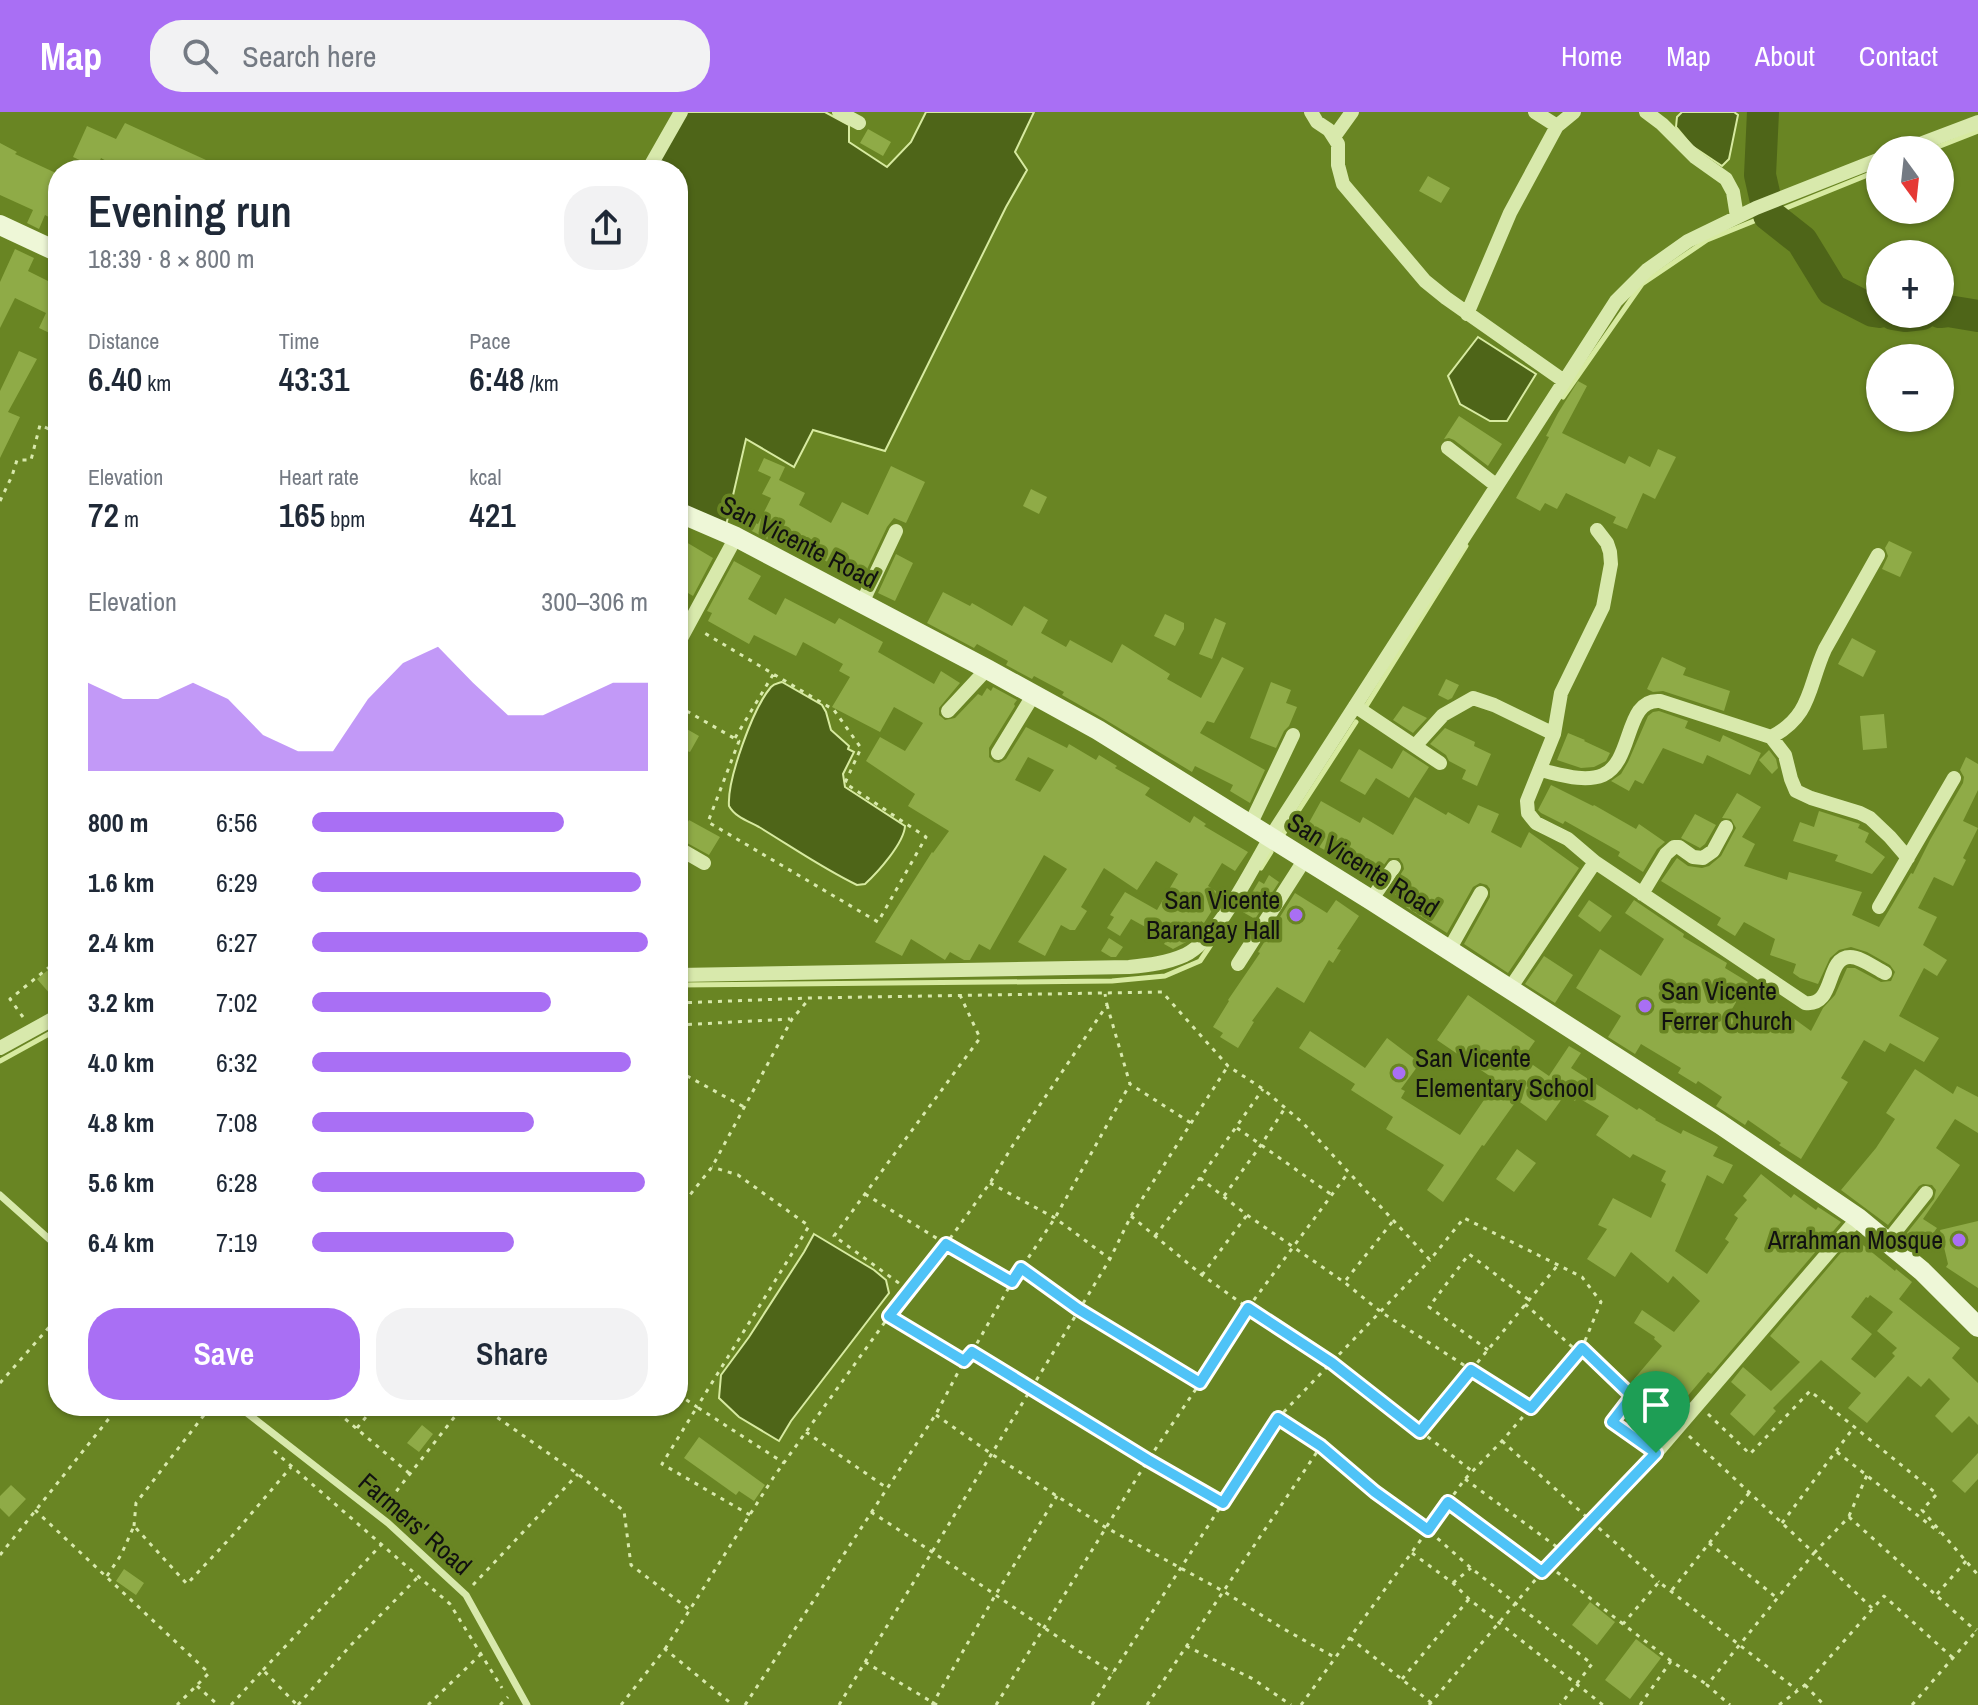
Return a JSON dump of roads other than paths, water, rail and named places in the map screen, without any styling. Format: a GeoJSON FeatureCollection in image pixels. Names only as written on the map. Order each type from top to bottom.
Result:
{"type":"FeatureCollection","features":[{"type":"Feature","properties":{"kind":"street"},"geometry":{"type":"LineString","coordinates":[[654,160],[681,112]]}},
{"type":"Feature","properties":{"kind":"street"},"geometry":{"type":"LineString","coordinates":[[839,112],[859,123]]}},
{"type":"Feature","properties":{"kind":"street"},"geometry":{"type":"LineString","coordinates":[[1311,112],[1338,144],[1338,165],[1343,184],[1425,281],[1564,381]]}},
{"type":"Feature","properties":{"kind":"street"},"geometry":{"type":"LineString","coordinates":[[1334,137],[1352,112]]}},
{"type":"Feature","properties":{"kind":"street"},"geometry":{"type":"LineString","coordinates":[[1535,112],[1557,126]]}},
{"type":"Feature","properties":{"kind":"street"},"geometry":{"type":"LineString","coordinates":[[1467,314],[1510,213],[1557,126],[1574,112]]}},
{"type":"Feature","properties":{"kind":"street"},"geometry":{"type":"LineString","coordinates":[[1646,112],[1695,157],[1726,179],[1733,192],[1737,217]]}},
{"type":"Feature","properties":{"kind":"street"},"geometry":{"type":"LineString","coordinates":[[1941,136],[1978,122]]}},
{"type":"Feature","properties":{"kind":"street"},"geometry":{"type":"LineString","coordinates":[[688,975],[1129,967],[1166,962],[1187,954],[1207,938],[1235,897],[1616,301],[1647,270],[1688,241],[1756,208],[1866,165]]}},
{"type":"Feature","properties":{"kind":"street"},"geometry":{"type":"LineString","coordinates":[[1,228],[48,248]]}},
{"type":"Feature","properties":{"kind":"street"},"geometry":{"type":"LineString","coordinates":[[1448,448],[1497,486]]}},
{"type":"Feature","properties":{"kind":"street","name":"San Vicente Road"},"geometry":{"type":"LineString","coordinates":[[688,516],[736,537],[1034,694],[1098,730],[1371,900],[1720,1124],[1858,1218],[1922,1271],[1978,1327]]}},
{"type":"Feature","properties":{"kind":"street"},"geometry":{"type":"LineString","coordinates":[[1597,530],[1607,543],[1611,564],[1603,607],[1561,693],[1554,734],[1527,801],[1530,818],[1568,839],[1595,862],[1805,1003],[1812,1004],[1823,996],[1835,968],[1844,958],[1852,957],[1885,973]]}},
{"type":"Feature","properties":{"kind":"street"},"geometry":{"type":"LineString","coordinates":[[862,603],[896,531]]}},
{"type":"Feature","properties":{"kind":"street"},"geometry":{"type":"LineString","coordinates":[[688,626],[736,537]]}},
{"type":"Feature","properties":{"kind":"street"},"geometry":{"type":"LineString","coordinates":[[1771,737],[1789,726],[1806,705],[1825,649],[1878,555]]}},
{"type":"Feature","properties":{"kind":"street"},"geometry":{"type":"LineString","coordinates":[[948,711],[987,669]]}},
{"type":"Feature","properties":{"kind":"street"},"geometry":{"type":"LineString","coordinates":[[998,753],[1034,694]]}},
{"type":"Feature","properties":{"kind":"street"},"geometry":{"type":"LineString","coordinates":[[1415,746],[1443,715],[1473,698],[1554,734]]}},
{"type":"Feature","properties":{"kind":"street"},"geometry":{"type":"LineString","coordinates":[[1540,770],[1580,778],[1600,776],[1609,771],[1624,750],[1638,710],[1656,700],[1771,737],[1785,755],[1796,791],[1870,818],[1908,858]]}},
{"type":"Feature","properties":{"kind":"street"},"geometry":{"type":"LineString","coordinates":[[1355,706],[1440,763]]}},
{"type":"Feature","properties":{"kind":"street"},"geometry":{"type":"LineString","coordinates":[[1250,825],[1293,735]]}},
{"type":"Feature","properties":{"kind":"street"},"geometry":{"type":"LineString","coordinates":[[1879,907],[1954,778]]}},
{"type":"Feature","properties":{"kind":"street"},"geometry":{"type":"LineString","coordinates":[[1642,894],[1670,850],[1679,847],[1693,857],[1703,858],[1713,851],[1726,827]]}},
{"type":"Feature","properties":{"kind":"street"},"geometry":{"type":"LineString","coordinates":[[688,854],[704,863]]}},
{"type":"Feature","properties":{"kind":"street"},"geometry":{"type":"LineString","coordinates":[[1238,964],[1305,859]]}},
{"type":"Feature","properties":{"kind":"street"},"geometry":{"type":"LineString","coordinates":[[1509,990],[1595,862]]}},
{"type":"Feature","properties":{"kind":"street"},"geometry":{"type":"LineString","coordinates":[[1371,900],[1394,867]]}},
{"type":"Feature","properties":{"kind":"street"},"geometry":{"type":"LineString","coordinates":[[1449,950],[1481,893]]}},
{"type":"Feature","properties":{"kind":"street"},"geometry":{"type":"LineString","coordinates":[[0,1048],[48,1022]]}},
{"type":"Feature","properties":{"kind":"street"},"geometry":{"type":"LineString","coordinates":[[1887,1242],[1926,1193]]}},
{"type":"Feature","properties":{"kind":"street"},"geometry":{"type":"LineString","coordinates":[[1656,1453],[1858,1218]]}},
{"type":"Feature","properties":{"kind":"lane"},"geometry":{"type":"LineString","coordinates":[[0,1195],[48,1238]]}},
{"type":"Feature","properties":{"kind":"lane","name":"Farmers' Road"},"geometry":{"type":"LineString","coordinates":[[251,1416],[388,1523],[466,1595],[527,1705]]}},
{"type":"Feature","properties":{"kind":"waterway"},"geometry":{"type":"LineString","coordinates":[[1763,112],[1760,175],[1769,215],[1802,241],[1832,290],[1866,307]]}},
{"type":"Feature","properties":{"kind":"waterway"},"geometry":{"type":"LineString","coordinates":[[1954,140],[1978,131]]}},
{"type":"Feature","properties":{"kind":"waterway"},"geometry":{"type":"LineString","coordinates":[[1563,397],[1642,284],[1707,240],[1866,176]]}},
{"type":"Feature","properties":{"kind":"waterway"},"geometry":{"type":"LineString","coordinates":[[1954,312],[1978,316]]}},
{"type":"Feature","properties":{"kind":"waterway"},"geometry":{"type":"LineString","coordinates":[[1365,708],[1466,546]]}},
{"type":"Feature","properties":{"kind":"waterway"},"geometry":{"type":"LineString","coordinates":[[1282,836],[1356,722]]}},
{"type":"Feature","properties":{"kind":"waterway"},"geometry":{"type":"LineString","coordinates":[[1261,868],[1271,852]]}},
{"type":"Feature","properties":{"kind":"waterway"},"geometry":{"type":"LineString","coordinates":[[688,985],[1112,981],[1165,976],[1200,961],[1216,937]]}},
{"type":"Feature","properties":{"kind":"waterway"},"geometry":{"type":"LineString","coordinates":[[0,1061],[48,1035]]}},
{"type":"Feature","properties":{"kind":"place","name":"San Vicente Barangay Hall"},"geometry":{"type":"Point","coordinates":[1296,915]}},
{"type":"Feature","properties":{"kind":"place","name":"San Vicente Ferrer Church"},"geometry":{"type":"Point","coordinates":[1645,1006]}},
{"type":"Feature","properties":{"kind":"place","name":"San Vicente Elementary School"},"geometry":{"type":"Point","coordinates":[1399,1073]}},
{"type":"Feature","properties":{"kind":"place","name":"Arrahman Mosque"},"geometry":{"type":"Point","coordinates":[1959,1240]}}]}
